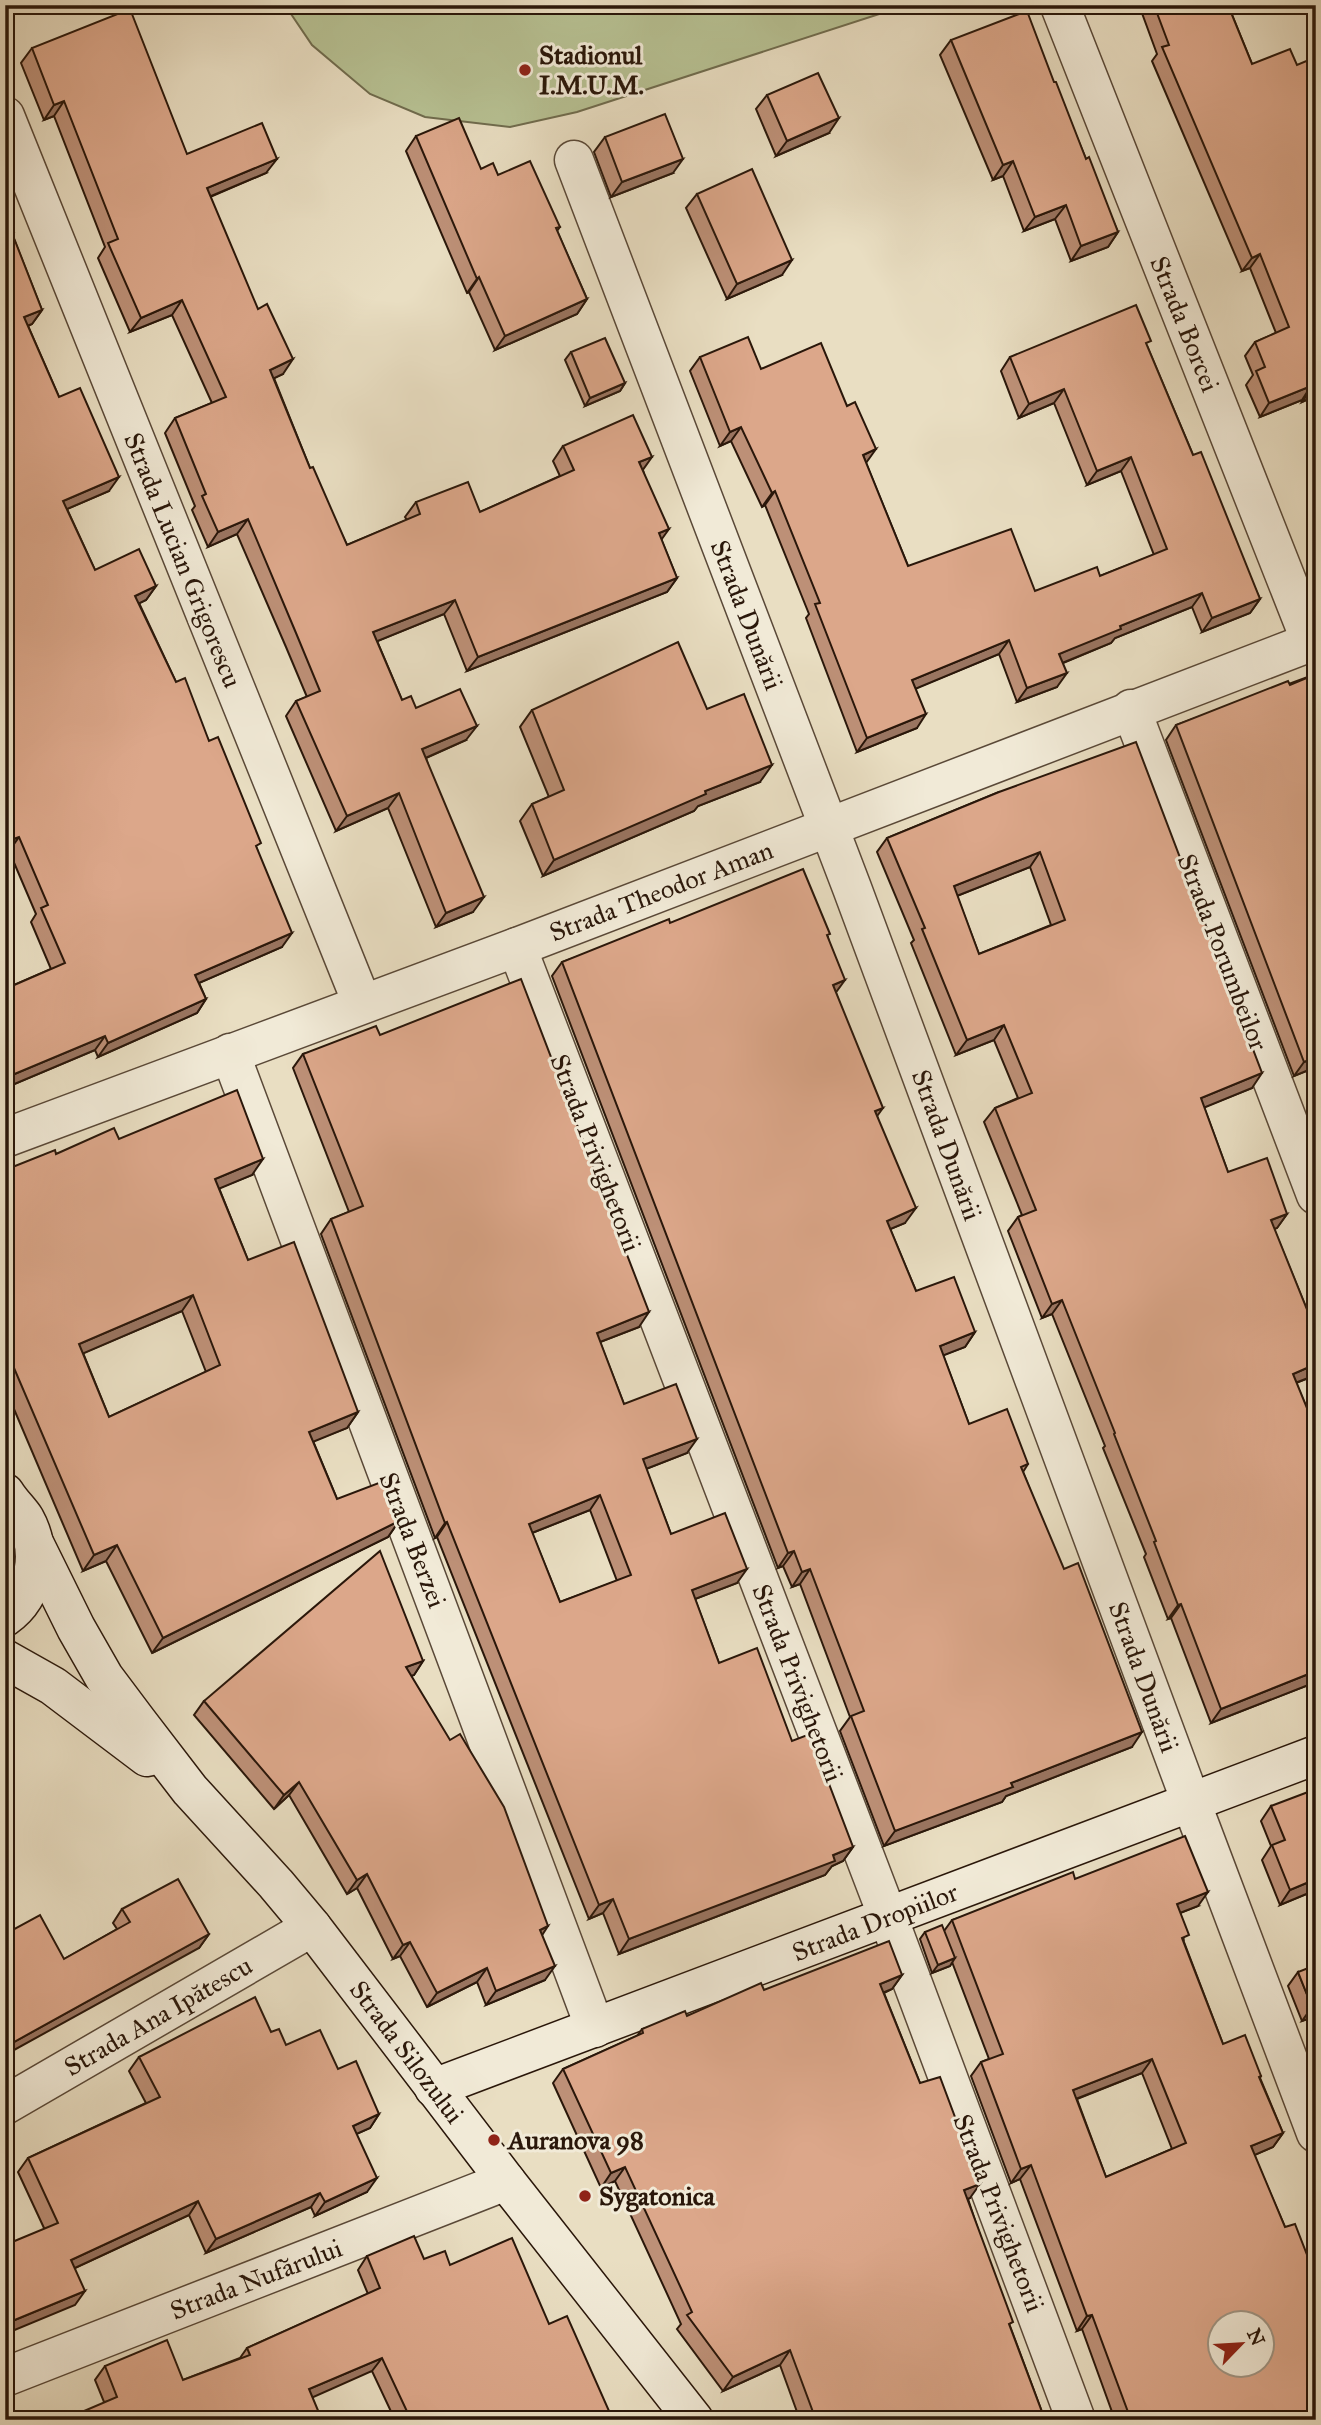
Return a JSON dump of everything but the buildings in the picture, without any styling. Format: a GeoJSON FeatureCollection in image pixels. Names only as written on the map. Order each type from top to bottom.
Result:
{"type":"FeatureCollection","features":[{"type":"Feature","properties":{"kind":"street","name":"Strada Borcei"},"geometry":{"type":"LineString","coordinates":[[1059,6],[1313,641]]}},
{"type":"Feature","properties":{"kind":"street","name":"Strada Lucian Grigorescu"},"geometry":{"type":"LineString","coordinates":[[5,116],[362,1003]]}},
{"type":"Feature","properties":{"kind":"street","name":"Strada Dunării"},"geometry":{"type":"LineString","coordinates":[[574,160],[828,827],[1316,2133]]}},
{"type":"Feature","properties":{"kind":"street","name":"Strada Theodor Aman"},"geometry":{"type":"LineString","coordinates":[[5,1138],[517,947],[1313,641]]}},
{"type":"Feature","properties":{"kind":"street","name":"Strada Porumbeilor"},"geometry":{"type":"LineString","coordinates":[[1131,709],[1316,1195]]}},
{"type":"Feature","properties":{"kind":"street","name":"Strada Privighetorii"},"geometry":{"type":"LineString","coordinates":[[517,947],[888,1917],[1076,2420]]}},
{"type":"Feature","properties":{"kind":"street","name":"Strada Berzei"},"geometry":{"type":"LineString","coordinates":[[230,1052],[595,2028]]}},
{"type":"Feature","properties":{"kind":"street","name":"Strada Silozului"},"geometry":{"type":"LineString","coordinates":[[7,1497],[25,1520],[76,1628],[104,1677],[190,1790],[312,1927],[506,2181],[694,2420]]}},
{"type":"Feature","properties":{"kind":"street"},"geometry":{"type":"LineString","coordinates":[[5,1617],[27,1592],[35,1568],[34,1543]]}},
{"type":"Feature","properties":{"kind":"street","name":"Strada Silozului"},"geometry":{"type":"LineString","coordinates":[[5,1660],[53,1686],[96,1716],[190,1790]]}},
{"type":"Feature","properties":{"kind":"street","name":"Strada Dropiilor"},"geometry":{"type":"LineString","coordinates":[[434,2088],[1316,1755]]}},
{"type":"Feature","properties":{"kind":"street","name":"Strada Ana Ipătescu"},"geometry":{"type":"LineString","coordinates":[[5,2105],[312,1927]]}},
{"type":"Feature","properties":{"kind":"street","name":"Strada Nufărului"},"geometry":{"type":"LineString","coordinates":[[5,2376],[506,2181]]}},
{"type":"Feature","properties":{"kind":"green space","name":"Stadionul I.M.U.M."},"geometry":{"type":"Polygon","coordinates":[[[285,5],[907,5],[577,112],[510,127],[425,117],[370,94],[312,45],[285,5]]]}},
{"type":"Feature","properties":{"kind":"place","name":"Stadionul I.M.U.M."},"geometry":{"type":"Point","coordinates":[525,70]}},
{"type":"Feature","properties":{"kind":"place","name":"Auranova 98"},"geometry":{"type":"Point","coordinates":[494,2140]}},
{"type":"Feature","properties":{"kind":"place","name":"Sygatonica"},"geometry":{"type":"Point","coordinates":[585,2196]}}]}
